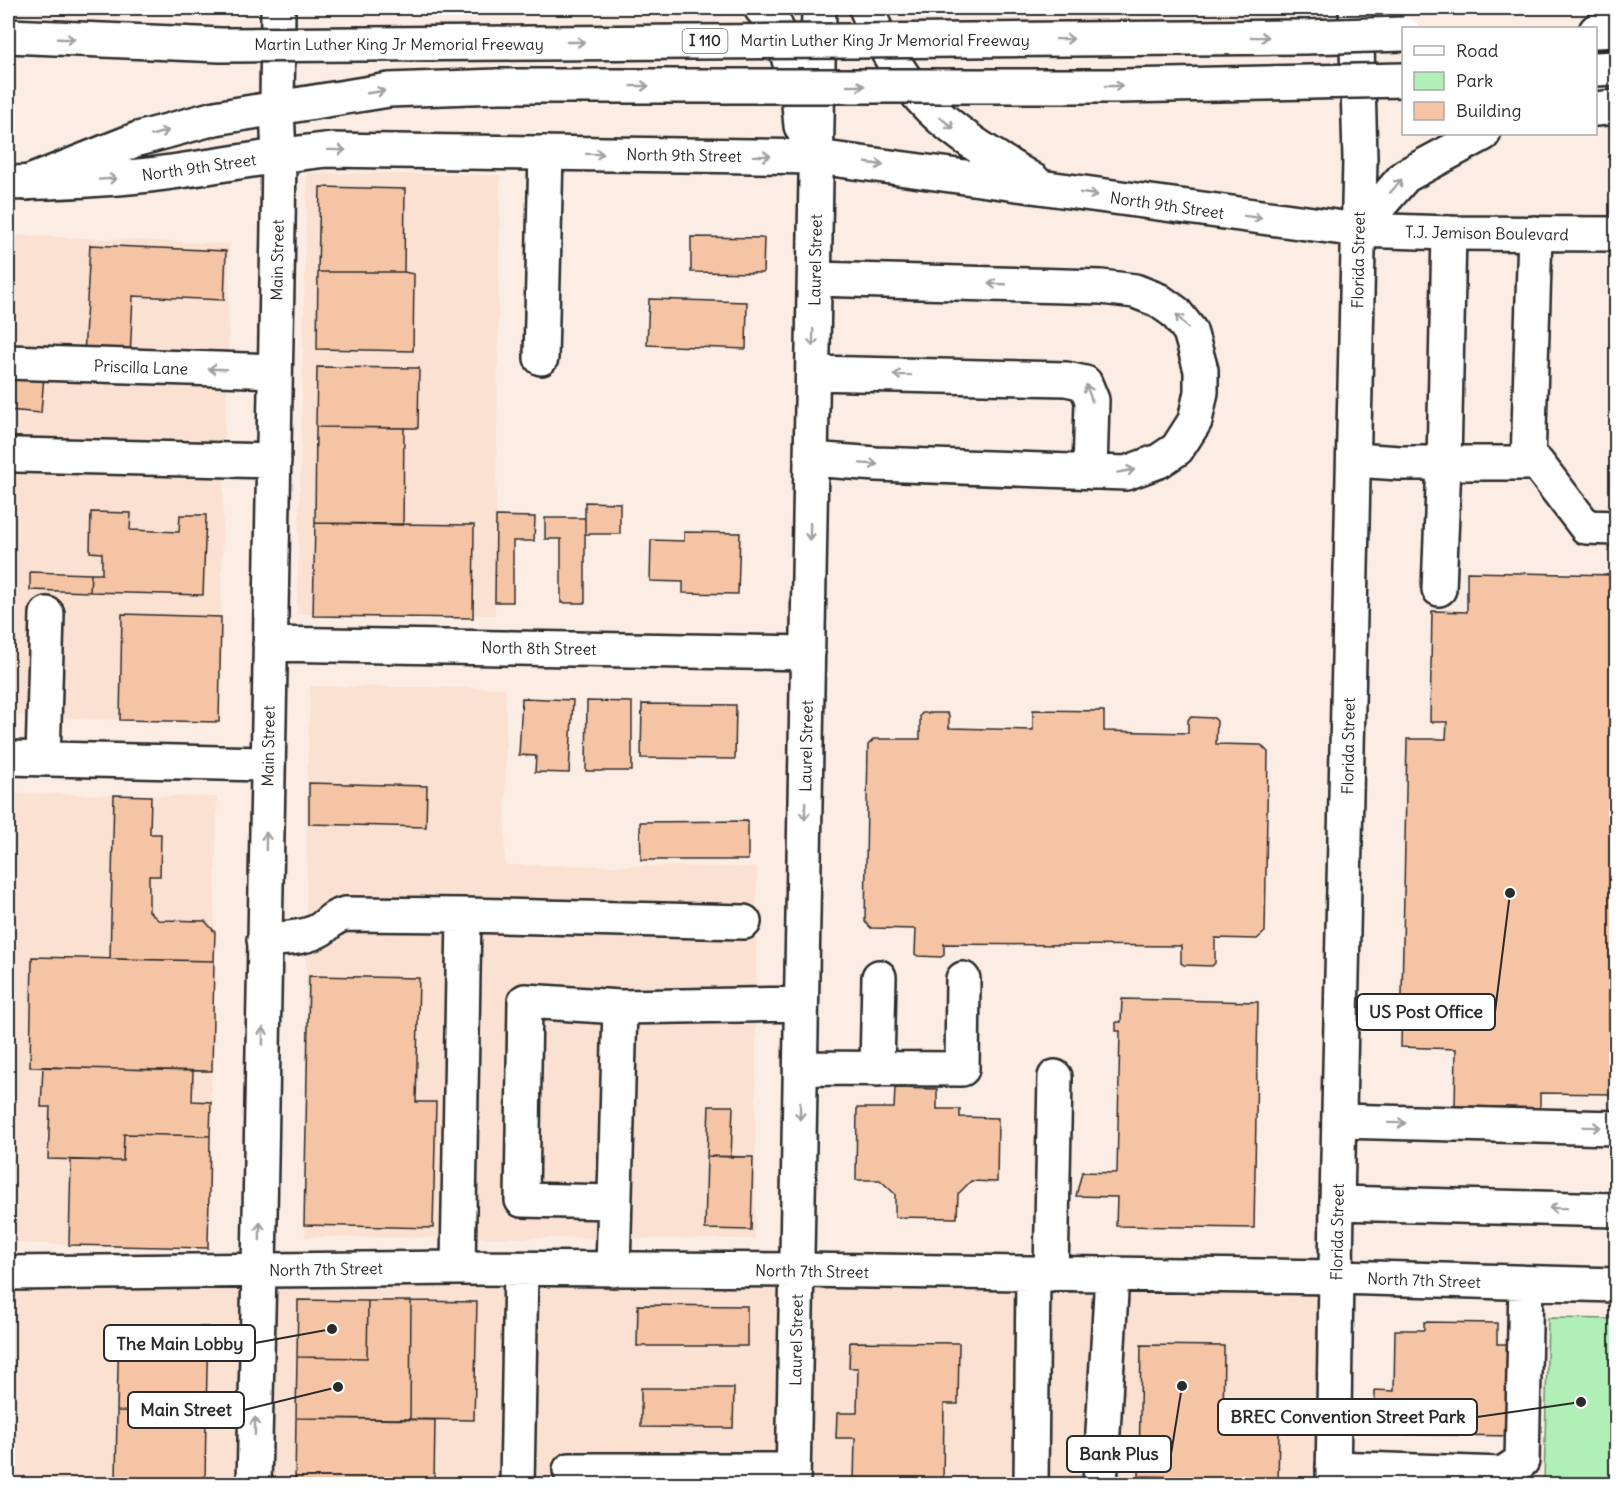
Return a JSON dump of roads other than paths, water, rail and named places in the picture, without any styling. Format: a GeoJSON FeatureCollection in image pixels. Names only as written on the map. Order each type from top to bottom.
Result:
{"type":"FeatureCollection","features":[{"type":"Feature","properties":{"kind":"main road","name":"Main Street"},"geometry":{"type":"LineString","coordinates":[[254,1485],[279,155],[278,8]]}},
{"type":"Feature","properties":{"kind":"main road"},"geometry":{"type":"LineString","coordinates":[[761,8],[775,25],[788,56],[798,93],[801,126],[817,157]]}},
{"type":"Feature","properties":{"kind":"main road","name":"Laurel Street"},"geometry":{"type":"LineString","coordinates":[[793,1477],[819,8]]}},
{"type":"Feature","properties":{"kind":"main road"},"geometry":{"type":"LineString","coordinates":[[866,8],[891,57],[930,108],[998,159],[1047,188]]}},
{"type":"Feature","properties":{"kind":"main road","name":"Florida Street"},"geometry":{"type":"LineString","coordinates":[[1333,1476],[1360,159],[1356,8]]}},
{"type":"Feature","properties":{"kind":"main road"},"geometry":{"type":"LineString","coordinates":[[1597,31],[1617,30]]}},
{"type":"Feature","properties":{"kind":"main road","name":"Martin Luther King Jr Memorial Freeway"},"geometry":{"type":"LineString","coordinates":[[8,36],[221,45],[1305,37],[1402,34]]}},
{"type":"Feature","properties":{"kind":"main road"},"geometry":{"type":"LineString","coordinates":[[1597,69],[1617,68]]}},
{"type":"Feature","properties":{"kind":"main road"},"geometry":{"type":"LineString","coordinates":[[17,183],[138,139],[214,118],[389,90],[498,86],[1109,86],[1402,80]]}},
{"type":"Feature","properties":{"kind":"main road"},"geometry":{"type":"LineString","coordinates":[[1358,230],[1405,176],[1481,135]]}},
{"type":"Feature","properties":{"kind":"main road","name":"North 9th Street"},"geometry":{"type":"LineString","coordinates":[[17,183],[142,176],[326,150],[817,157],[1358,230]]}},
{"type":"Feature","properties":{"kind":"main road"},"geometry":{"type":"LineString","coordinates":[[541,358],[546,153]]}},
{"type":"Feature","properties":{"kind":"main road","name":"T.J. Jemison Boulevard"},"geometry":{"type":"LineString","coordinates":[[1358,230],[1617,234]]}},
{"type":"Feature","properties":{"kind":"main road"},"geometry":{"type":"LineString","coordinates":[[1439,589],[1449,233]]}},
{"type":"Feature","properties":{"kind":"main road"},"geometry":{"type":"LineString","coordinates":[[1528,463],[1535,233]]}},
{"type":"Feature","properties":{"kind":"main road"},"geometry":{"type":"LineString","coordinates":[[811,459],[876,464],[1126,473],[1159,461],[1177,449],[1195,421],[1202,392],[1201,370],[1190,331],[1175,312],[1158,300],[1135,291],[1101,287],[814,279]]}},
{"type":"Feature","properties":{"kind":"main road","name":"Priscilla Lane"},"geometry":{"type":"LineString","coordinates":[[8,362],[275,371]]}},
{"type":"Feature","properties":{"kind":"main road"},"geometry":{"type":"LineString","coordinates":[[813,373],[1066,379],[1085,383],[1092,400],[1090,472]]}},
{"type":"Feature","properties":{"kind":"main road"},"geometry":{"type":"LineString","coordinates":[[16,455],[274,461]]}},
{"type":"Feature","properties":{"kind":"main road"},"geometry":{"type":"LineString","coordinates":[[1354,460],[1400,463],[1537,463],[1586,527],[1617,528]]}},
{"type":"Feature","properties":{"kind":"main road"},"geometry":{"type":"LineString","coordinates":[[43,759],[47,615]]}},
{"type":"Feature","properties":{"kind":"main road","name":"North 8th Street"},"geometry":{"type":"LineString","coordinates":[[270,644],[808,653]]}},
{"type":"Feature","properties":{"kind":"main road"},"geometry":{"type":"LineString","coordinates":[[8,758],[268,764]]}},
{"type":"Feature","properties":{"kind":"main road"},"geometry":{"type":"LineString","coordinates":[[264,940],[306,935],[320,930],[334,917],[345,914],[744,922]]}},
{"type":"Feature","properties":{"kind":"main road"},"geometry":{"type":"LineString","coordinates":[[458,1268],[464,915]]}},
{"type":"Feature","properties":{"kind":"main road"},"geometry":{"type":"LineString","coordinates":[[877,1069],[879,977]]}},
{"type":"Feature","properties":{"kind":"main road"},"geometry":{"type":"LineString","coordinates":[[801,1068],[962,1070],[963,979]]}},
{"type":"Feature","properties":{"kind":"main road"},"geometry":{"type":"LineString","coordinates":[[614,1202],[522,1200],[525,1001],[620,1006],[801,1004]]}},
{"type":"Feature","properties":{"kind":"main road"},"geometry":{"type":"LineString","coordinates":[[613,1270],[620,1006]]}},
{"type":"Feature","properties":{"kind":"main road"},"geometry":{"type":"LineString","coordinates":[[1031,1485],[1055,1077]]}},
{"type":"Feature","properties":{"kind":"main road"},"geometry":{"type":"LineString","coordinates":[[1339,1121],[1617,1128]]}},
{"type":"Feature","properties":{"kind":"main road"},"geometry":{"type":"LineString","coordinates":[[1337,1203],[1617,1210]]}},
{"type":"Feature","properties":{"kind":"main road","name":"North 7th Street"},"geometry":{"type":"LineString","coordinates":[[8,1273],[458,1268],[797,1270],[1336,1277],[1617,1285]]}},
{"type":"Feature","properties":{"kind":"main road"},"geometry":{"type":"LineString","coordinates":[[517,1485],[521,1269]]}},
{"type":"Feature","properties":{"kind":"main road"},"geometry":{"type":"LineString","coordinates":[[1100,1485],[1112,1275]]}},
{"type":"Feature","properties":{"kind":"main road"},"geometry":{"type":"LineString","coordinates":[[1333,1476],[1502,1474],[1522,1461],[1526,1283]]}},
{"type":"Feature","properties":{"kind":"main road"},"geometry":{"type":"LineString","coordinates":[[570,1470],[710,1477],[793,1477]]}},
{"type":"Feature","properties":{"kind":"place","name":"US Post Office"},"geometry":{"type":"Point","coordinates":[1510,893]}},
{"type":"Feature","properties":{"kind":"place","name":"The Main Lobby"},"geometry":{"type":"Point","coordinates":[332,1329]}},
{"type":"Feature","properties":{"kind":"place","name":"Bank Plus"},"geometry":{"type":"Point","coordinates":[1182,1386]}},
{"type":"Feature","properties":{"kind":"place","name":"Main Street"},"geometry":{"type":"Point","coordinates":[338,1387]}},
{"type":"Feature","properties":{"kind":"place","name":"BREC Convention Street Park"},"geometry":{"type":"Point","coordinates":[1581,1402]}}]}
